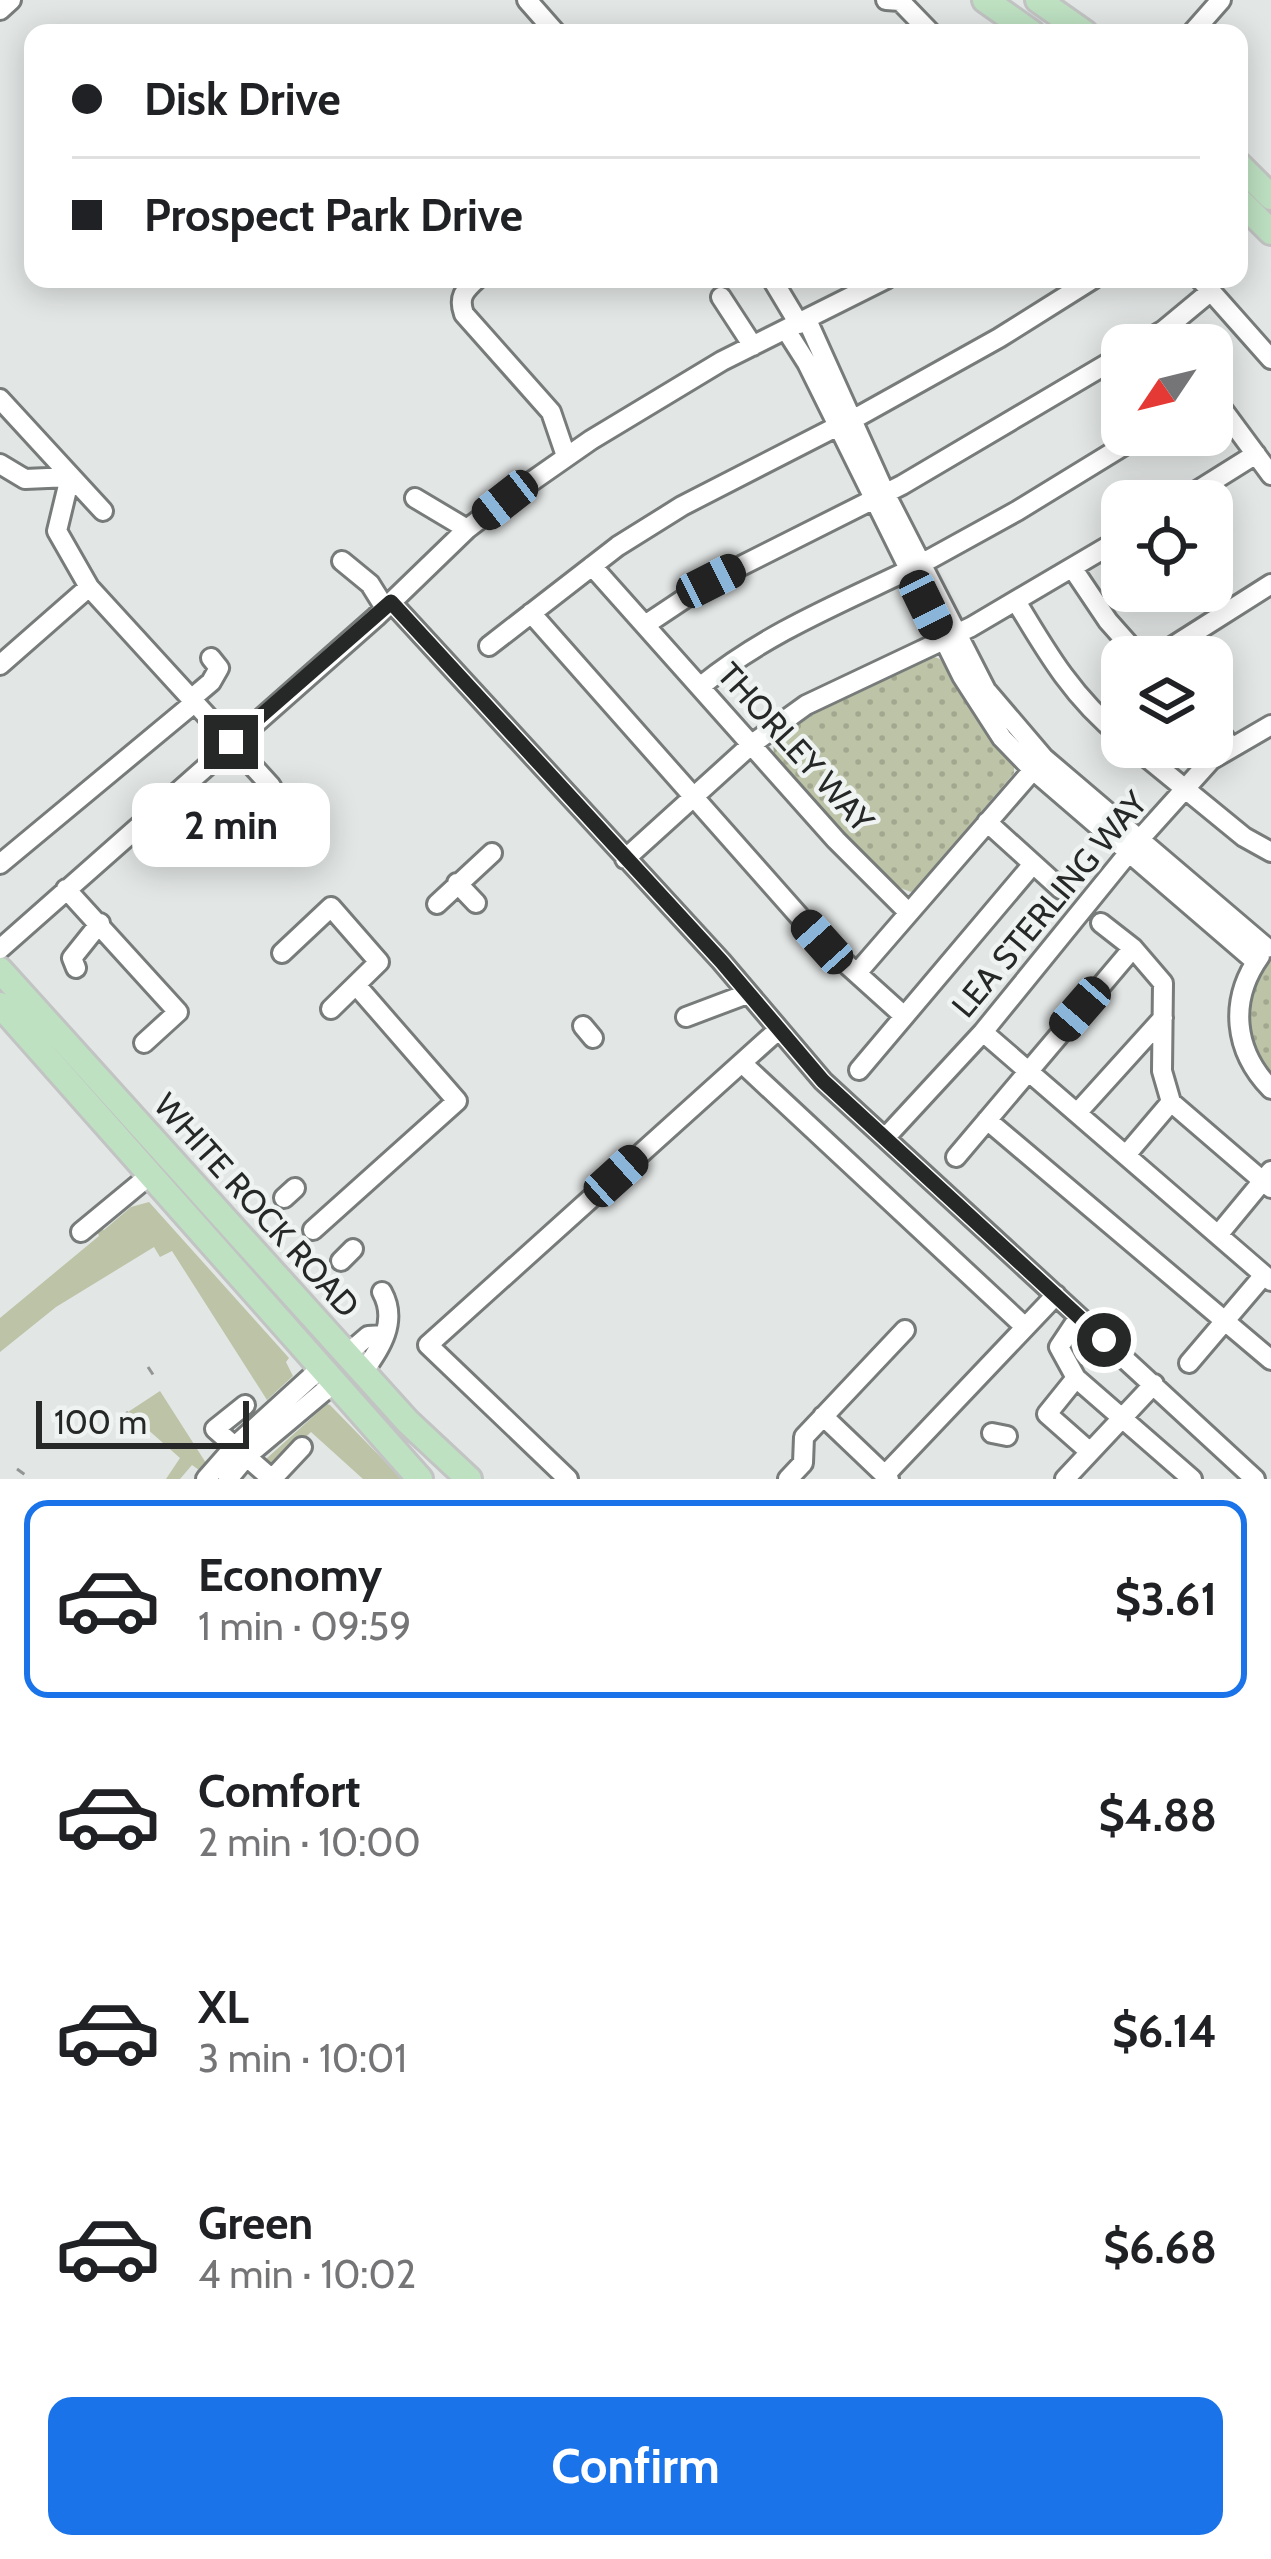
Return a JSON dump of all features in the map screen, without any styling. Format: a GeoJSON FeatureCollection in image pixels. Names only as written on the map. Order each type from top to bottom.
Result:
{"type":"FeatureCollection","features":[{"type":"Feature","properties":{"kind":"main road"},"geometry":{"type":"LineString","coordinates":[[985,0],[1019,24]]}},
{"type":"Feature","properties":{"kind":"main road"},"geometry":{"type":"LineString","coordinates":[[1038,0],[1072,24]]}},
{"type":"Feature","properties":{"kind":"main road"},"geometry":{"type":"LineString","coordinates":[[1248,174],[1271,197]]}},
{"type":"Feature","properties":{"kind":"main road"},"geometry":{"type":"LineString","coordinates":[[1248,209],[1271,232]]}},
{"type":"Feature","properties":{"kind":"main road","name":"WHITE ROCK ROAD"},"geometry":{"type":"LineString","coordinates":[[0,970],[421,1435],[469,1479]]}},
{"type":"Feature","properties":{"kind":"main road","name":"WHITE ROCK ROAD"},"geometry":{"type":"LineString","coordinates":[[0,1006],[420,1479]]}},
{"type":"Feature","properties":{"kind":"street"},"geometry":{"type":"LineString","coordinates":[[0,10],[11,0]]}},
{"type":"Feature","properties":{"kind":"street"},"geometry":{"type":"LineString","coordinates":[[527,0],[548,24]]}},
{"type":"Feature","properties":{"kind":"street"},"geometry":{"type":"LineString","coordinates":[[886,0],[913,5]]}},
{"type":"Feature","properties":{"kind":"street"},"geometry":{"type":"LineString","coordinates":[[1200,24],[1221,0]]}},
{"type":"Feature","properties":{"kind":"street"},"geometry":{"type":"LineString","coordinates":[[467,288],[460,303],[464,314],[550,412],[566,457]]}},
{"type":"Feature","properties":{"kind":"street"},"geometry":{"type":"LineString","coordinates":[[778,288],[986,716],[1033,770],[1264,951],[1244,983],[1238,1028],[1254,1071],[1271,1089]]}},
{"type":"Feature","properties":{"kind":"street"},"geometry":{"type":"LineString","coordinates":[[0,949],[467,530],[566,457],[722,361],[868,288]]}},
{"type":"Feature","properties":{"kind":"street"},"geometry":{"type":"LineString","coordinates":[[489,646],[592,566],[682,506],[845,423],[1079,288]]}},
{"type":"Feature","properties":{"kind":"street"},"geometry":{"type":"LineString","coordinates":[[1179,324],[1203,288]]}},
{"type":"Feature","properties":{"kind":"street"},"geometry":{"type":"LineString","coordinates":[[1208,288],[1271,359]]}},
{"type":"Feature","properties":{"kind":"street"},"geometry":{"type":"LineString","coordinates":[[722,296],[753,346]]}},
{"type":"Feature","properties":{"kind":"street"},"geometry":{"type":"LineString","coordinates":[[645,625],[711,581],[880,496],[1101,367]]}},
{"type":"Feature","properties":{"kind":"street"},"geometry":{"type":"LineString","coordinates":[[0,399],[104,513]]}},
{"type":"Feature","properties":{"kind":"street"},"geometry":{"type":"LineString","coordinates":[[1233,423],[1271,475]]}},
{"type":"Feature","properties":{"kind":"street"},"geometry":{"type":"LineString","coordinates":[[1215,480],[1256,454]]}},
{"type":"Feature","properties":{"kind":"street"},"geometry":{"type":"LineString","coordinates":[[700,686],[759,644],[915,567],[1107,456]]}},
{"type":"Feature","properties":{"kind":"street"},"geometry":{"type":"LineString","coordinates":[[0,464],[25,479],[70,477]]}},
{"type":"Feature","properties":{"kind":"street"},"geometry":{"type":"LineString","coordinates":[[70,477],[57,531],[88,587],[271,786]]}},
{"type":"Feature","properties":{"kind":"street"},"geometry":{"type":"LineString","coordinates":[[415,498],[467,530]]}},
{"type":"Feature","properties":{"kind":"street"},"geometry":{"type":"LineString","coordinates":[[625,859],[752,744],[806,705],[949,638],[1101,551]]}},
{"type":"Feature","properties":{"kind":"street"},"geometry":{"type":"LineString","coordinates":[[342,560],[370,584],[625,859],[777,1031],[885,1138],[1255,1479]]}},
{"type":"Feature","properties":{"kind":"street","name":"THORLEY WAY"},"geometry":{"type":"LineString","coordinates":[[592,566],[836,840],[909,914]]}},
{"type":"Feature","properties":{"kind":"street"},"geometry":{"type":"LineString","coordinates":[[1073,569],[1121,636]]}},
{"type":"Feature","properties":{"kind":"street"},"geometry":{"type":"LineString","coordinates":[[1189,636],[1271,584]]}},
{"type":"Feature","properties":{"kind":"street"},"geometry":{"type":"LineString","coordinates":[[0,664],[88,587]]}},
{"type":"Feature","properties":{"kind":"street"},"geometry":{"type":"LineString","coordinates":[[1016,601],[1064,680],[1101,719]]}},
{"type":"Feature","properties":{"kind":"street"},"geometry":{"type":"LineString","coordinates":[[531,613],[822,942],[904,1016]]}},
{"type":"Feature","properties":{"kind":"street"},"geometry":{"type":"LineString","coordinates":[[949,638],[1027,740],[1135,846]]}},
{"type":"Feature","properties":{"kind":"street"},"geometry":{"type":"LineString","coordinates":[[0,864],[193,701],[219,668],[212,658]]}},
{"type":"Feature","properties":{"kind":"street","name":"LEA STERLING WAY"},"geometry":{"type":"LineString","coordinates":[[1233,744],[1271,724]]}},
{"type":"Feature","properties":{"kind":"street"},"geometry":{"type":"LineString","coordinates":[[1160,768],[1244,838],[1271,852]]}},
{"type":"Feature","properties":{"kind":"street","name":"LEA STERLING WAY"},"geometry":{"type":"LineString","coordinates":[[885,1138],[983,1032],[1135,846],[1206,768]]}},
{"type":"Feature","properties":{"kind":"street"},"geometry":{"type":"LineString","coordinates":[[857,974],[1033,770]]}},
{"type":"Feature","properties":{"kind":"street"},"geometry":{"type":"LineString","coordinates":[[987,822],[1061,889]]}},
{"type":"Feature","properties":{"kind":"street"},"geometry":{"type":"LineString","coordinates":[[436,904],[492,853]]}},
{"type":"Feature","properties":{"kind":"street"},"geometry":{"type":"LineString","coordinates":[[859,1070],[1033,864]]}},
{"type":"Feature","properties":{"kind":"street"},"geometry":{"type":"LineString","coordinates":[[458,883],[476,903]]}},
{"type":"Feature","properties":{"kind":"street"},"geometry":{"type":"LineString","coordinates":[[66,889],[178,1012],[144,1043]]}},
{"type":"Feature","properties":{"kind":"street"},"geometry":{"type":"LineString","coordinates":[[282,953],[331,907],[379,962],[331,1009]]}},
{"type":"Feature","properties":{"kind":"street"},"geometry":{"type":"LineString","coordinates":[[76,968],[72,958],[100,923]]}},
{"type":"Feature","properties":{"kind":"street"},"geometry":{"type":"LineString","coordinates":[[1101,923],[1160,977],[1164,990],[1162,1071],[1171,1102],[1268,1180],[1218,1235]]}},
{"type":"Feature","properties":{"kind":"street"},"geometry":{"type":"LineString","coordinates":[[956,1157],[1133,948]]}},
{"type":"Feature","properties":{"kind":"street"},"geometry":{"type":"LineString","coordinates":[[313,1230],[458,1100],[356,985]]}},
{"type":"Feature","properties":{"kind":"street"},"geometry":{"type":"LineString","coordinates":[[686,1017],[748,994]]}},
{"type":"Feature","properties":{"kind":"street"},"geometry":{"type":"LineString","coordinates":[[1077,1113],[1163,1018]]}},
{"type":"Feature","properties":{"kind":"street"},"geometry":{"type":"LineString","coordinates":[[568,1479],[428,1345],[777,1031]]}},
{"type":"Feature","properties":{"kind":"street"},"geometry":{"type":"LineString","coordinates":[[983,1032],[1268,1278],[1189,1364]]}},
{"type":"Feature","properties":{"kind":"street"},"geometry":{"type":"LineString","coordinates":[[742,1064],[1024,1326]]}},
{"type":"Feature","properties":{"kind":"street"},"geometry":{"type":"LineString","coordinates":[[1126,1155],[1171,1102]]}},
{"type":"Feature","properties":{"kind":"street"},"geometry":{"type":"LineString","coordinates":[[987,1120],[1271,1360]]}},
{"type":"Feature","properties":{"kind":"street"},"geometry":{"type":"LineString","coordinates":[[81,1232],[151,1174]]}},
{"type":"Feature","properties":{"kind":"street"},"geometry":{"type":"LineString","coordinates":[[355,1363],[381,1348],[392,1317],[382,1292]]}},
{"type":"Feature","properties":{"kind":"street"},"geometry":{"type":"LineString","coordinates":[[823,1416],[887,1477],[1056,1295]]}},
{"type":"Feature","properties":{"kind":"street"},"geometry":{"type":"LineString","coordinates":[[1079,1317],[1059,1347],[1076,1378],[1192,1479]]}},
{"type":"Feature","properties":{"kind":"street"},"geometry":{"type":"LineString","coordinates":[[788,1479],[803,1462],[804,1437],[905,1330]]}},
{"type":"Feature","properties":{"kind":"street"},"geometry":{"type":"LineString","coordinates":[[206,1479],[328,1375]]}},
{"type":"Feature","properties":{"kind":"street"},"geometry":{"type":"LineString","coordinates":[[1076,1378],[1047,1414],[1090,1452]]}},
{"type":"Feature","properties":{"kind":"street"},"geometry":{"type":"LineString","coordinates":[[1062,1476],[1154,1384]]}},
{"type":"Feature","properties":{"kind":"street"},"geometry":{"type":"LineString","coordinates":[[245,1405],[215,1429],[272,1479],[302,1447]]}},
{"type":"Feature","properties":{"kind":"street"},"geometry":{"type":"LineString","coordinates":[[228,1479],[241,1451]]}},
{"type":"Feature","properties":{"kind":"path"},"geometry":{"type":"LineString","coordinates":[[148,1367],[154,1376]]}},
{"type":"Feature","properties":{"kind":"path"},"geometry":{"type":"LineString","coordinates":[[17,1469],[32,1479]]}},
{"type":"Feature","properties":{"kind":"green space"},"geometry":{"type":"Polygon","coordinates":[[[928,655],[940,659],[971,707],[1014,758],[1014,773],[913,892],[881,873],[840,834],[774,756],[773,742],[820,710],[928,655]]]}},
{"type":"Feature","properties":{"kind":"green space"},"geometry":{"type":"Polygon","coordinates":[[[1271,954],[1271,1082],[1255,1051],[1248,1018],[1253,985],[1271,954]]]}},
{"type":"Feature","properties":{"kind":"green space"},"geometry":{"type":"Polygon","coordinates":[[[149,1202],[289,1358],[286,1362],[293,1376],[267,1400],[172,1251],[160,1257],[154,1247],[56,1307],[0,1352],[0,1318],[99,1236],[95,1225],[104,1230],[131,1207],[149,1202]]]}},
{"type":"Feature","properties":{"kind":"green space"},"geometry":{"type":"Polygon","coordinates":[[[160,1391],[206,1463],[199,1470],[192,1465],[180,1479],[166,1479],[180,1458],[128,1412],[160,1391]]]}},
{"type":"Feature","properties":{"kind":"green space"},"geometry":{"type":"Polygon","coordinates":[[[327,1404],[402,1479],[363,1479],[311,1432],[274,1467],[266,1459],[327,1404]]]}},
{"type":"Feature","properties":{"kind":"route"},"geometry":{"type":"LineString","coordinates":[[231,742],[391,602],[721,961],[823,1081],[1104,1340]]}}]}
